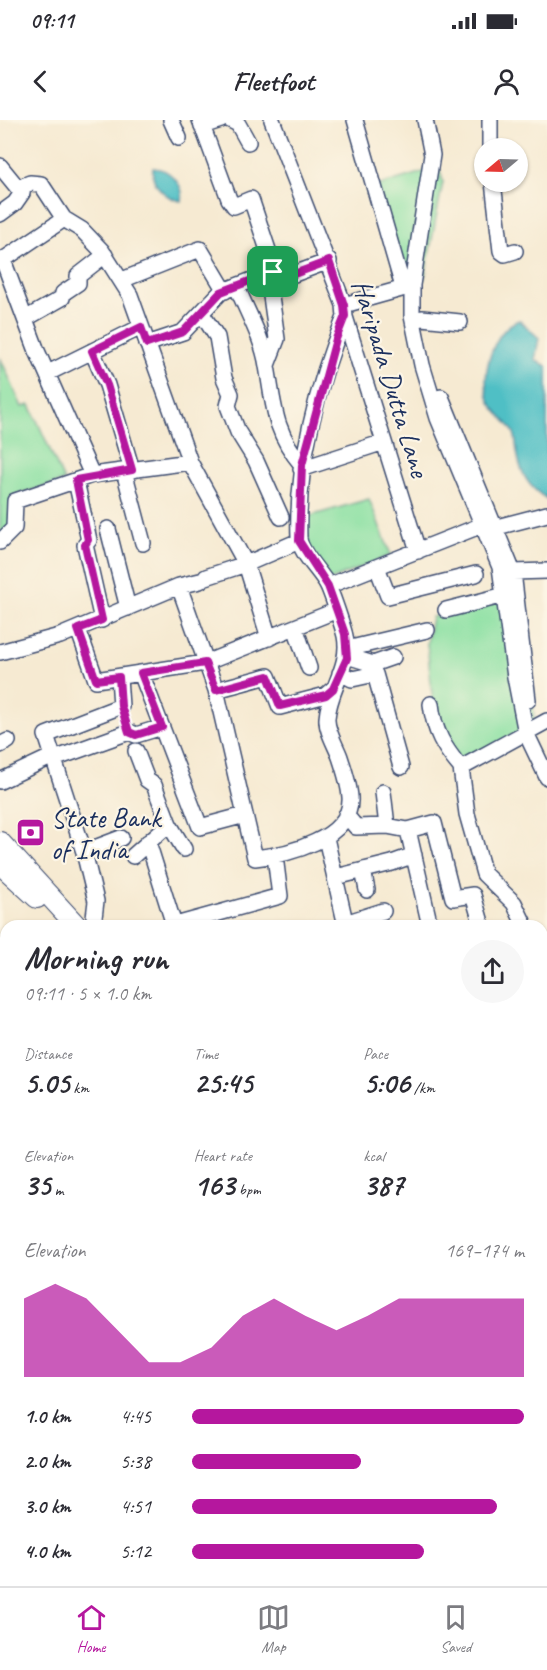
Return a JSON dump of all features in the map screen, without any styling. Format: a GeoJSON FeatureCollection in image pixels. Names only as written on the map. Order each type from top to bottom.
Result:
{"type":"FeatureCollection","features":[{"type":"Feature","properties":{"kind":"main road"},"geometry":{"type":"LineString","coordinates":[[0,842],[72,920]]}},
{"type":"Feature","properties":{"kind":"main road"},"geometry":{"type":"LineString","coordinates":[[0,864],[34,895],[54,920]]}},
{"type":"Feature","properties":{"kind":"street"},"geometry":{"type":"LineString","coordinates":[[171,120],[179,138]]}},
{"type":"Feature","properties":{"kind":"street"},"geometry":{"type":"LineString","coordinates":[[221,120],[201,123],[229,199],[234,206],[251,199],[276,276],[270,289],[277,339],[267,364]]}},
{"type":"Feature","properties":{"kind":"street"},"geometry":{"type":"LineString","coordinates":[[230,120],[238,124],[248,142]]}},
{"type":"Feature","properties":{"kind":"street","name":"Haripada Dutta Lane"},"geometry":{"type":"LineString","coordinates":[[272,120],[329,261],[418,551]]}},
{"type":"Feature","properties":{"kind":"street"},"geometry":{"type":"LineString","coordinates":[[355,120],[413,284],[438,388],[491,524],[513,572],[535,728],[547,777]]}},
{"type":"Feature","properties":{"kind":"street"},"geometry":{"type":"LineString","coordinates":[[425,120],[432,155],[413,284],[412,316],[422,366],[458,471],[491,524],[505,595],[515,677],[547,755]]}},
{"type":"Feature","properties":{"kind":"street"},"geometry":{"type":"LineString","coordinates":[[413,284],[438,191],[441,152],[433,120]]}},
{"type":"Feature","properties":{"kind":"street"},"geometry":{"type":"LineString","coordinates":[[490,120],[490,138]]}},
{"type":"Feature","properties":{"kind":"street"},"geometry":{"type":"LineString","coordinates":[[0,166],[22,193],[15,203],[0,214]]}},
{"type":"Feature","properties":{"kind":"street"},"geometry":{"type":"LineString","coordinates":[[18,188],[30,183],[41,184],[64,219],[82,230],[105,255],[122,280],[190,462],[246,564],[269,638]]}},
{"type":"Feature","properties":{"kind":"street"},"geometry":{"type":"LineString","coordinates":[[494,192],[501,251],[505,254],[515,251]]}},
{"type":"Feature","properties":{"kind":"street"},"geometry":{"type":"LineString","coordinates":[[64,219],[2,261],[92,475]]}},
{"type":"Feature","properties":{"kind":"street"},"geometry":{"type":"LineString","coordinates":[[122,280],[200,249],[231,289],[267,364],[273,414],[287,448],[302,467]]}},
{"type":"Feature","properties":{"kind":"street"},"geometry":{"type":"LineString","coordinates":[[25,319],[62,298],[63,293],[78,283],[78,276],[105,255]]}},
{"type":"Feature","properties":{"kind":"street"},"geometry":{"type":"LineString","coordinates":[[147,344],[183,332],[231,289],[329,261]]}},
{"type":"Feature","properties":{"kind":"street"},"geometry":{"type":"LineString","coordinates":[[179,586],[216,690],[255,858],[275,856],[327,838],[346,815],[350,798],[340,759],[326,721],[333,689],[347,652],[345,634],[328,586],[299,541],[302,467],[345,311],[413,284]]}},
{"type":"Feature","properties":{"kind":"street"},"geometry":{"type":"LineString","coordinates":[[202,314],[217,337],[224,378],[231,394],[228,406],[238,432],[256,461],[281,517]]}},
{"type":"Feature","properties":{"kind":"street"},"geometry":{"type":"LineString","coordinates":[[422,318],[460,322]]}},
{"type":"Feature","properties":{"kind":"street"},"geometry":{"type":"LineString","coordinates":[[48,373],[141,327]]}},
{"type":"Feature","properties":{"kind":"street"},"geometry":{"type":"LineString","coordinates":[[92,351],[107,385],[143,543]]}},
{"type":"Feature","properties":{"kind":"street"},"geometry":{"type":"LineString","coordinates":[[302,467],[384,442]]}},
{"type":"Feature","properties":{"kind":"street"},"geometry":{"type":"LineString","coordinates":[[0,542],[14,528],[15,501],[92,475],[190,462]]}},
{"type":"Feature","properties":{"kind":"street"},"geometry":{"type":"LineString","coordinates":[[76,480],[88,540],[85,545],[102,620]]}},
{"type":"Feature","properties":{"kind":"street"},"geometry":{"type":"LineString","coordinates":[[328,586],[491,524],[547,514]]}},
{"type":"Feature","properties":{"kind":"street"},"geometry":{"type":"LineString","coordinates":[[108,529],[128,608]]}},
{"type":"Feature","properties":{"kind":"street"},"geometry":{"type":"LineString","coordinates":[[0,652],[78,629],[179,586],[246,564],[299,541]]}},
{"type":"Feature","properties":{"kind":"street"},"geometry":{"type":"LineString","coordinates":[[377,567],[388,596],[476,574]]}},
{"type":"Feature","properties":{"kind":"street"},"geometry":{"type":"LineString","coordinates":[[513,572],[547,571]]}},
{"type":"Feature","properties":{"kind":"street"},"geometry":{"type":"LineString","coordinates":[[446,610],[505,595]]}},
{"type":"Feature","properties":{"kind":"street"},"geometry":{"type":"LineString","coordinates":[[78,629],[96,680],[205,663],[335,611]]}},
{"type":"Feature","properties":{"kind":"street"},"geometry":{"type":"LineString","coordinates":[[295,627],[309,668]]}},
{"type":"Feature","properties":{"kind":"street"},"geometry":{"type":"LineString","coordinates":[[347,652],[427,630]]}},
{"type":"Feature","properties":{"kind":"street"},"geometry":{"type":"LineString","coordinates":[[347,652],[373,664],[393,657]]}},
{"type":"Feature","properties":{"kind":"street"},"geometry":{"type":"LineString","coordinates":[[141,673],[200,827]]}},
{"type":"Feature","properties":{"kind":"street"},"geometry":{"type":"LineString","coordinates":[[340,673],[352,679],[375,674],[401,767]]}},
{"type":"Feature","properties":{"kind":"street"},"geometry":{"type":"LineString","coordinates":[[216,690],[268,676],[280,706],[326,695],[333,689]]}},
{"type":"Feature","properties":{"kind":"street"},"geometry":{"type":"LineString","coordinates":[[119,677],[121,706],[129,732]]}},
{"type":"Feature","properties":{"kind":"street"},"geometry":{"type":"LineString","coordinates":[[431,704],[433,724],[446,750],[461,768],[467,813],[484,874],[514,903],[522,920]]}},
{"type":"Feature","properties":{"kind":"street"},"geometry":{"type":"LineString","coordinates":[[94,920],[96,901],[84,852],[46,735],[121,706]]}},
{"type":"Feature","properties":{"kind":"street"},"geometry":{"type":"LineString","coordinates":[[0,782],[53,758],[129,732],[136,735],[162,727]]}},
{"type":"Feature","properties":{"kind":"street"},"geometry":{"type":"LineString","coordinates":[[461,768],[535,728]]}},
{"type":"Feature","properties":{"kind":"street"},"geometry":{"type":"LineString","coordinates":[[136,751],[147,780],[154,785],[184,849]]}},
{"type":"Feature","properties":{"kind":"street"},"geometry":{"type":"LineString","coordinates":[[383,792],[387,826]]}},
{"type":"Feature","properties":{"kind":"street"},"geometry":{"type":"LineString","coordinates":[[133,856],[148,842],[173,829],[200,827],[245,815]]}},
{"type":"Feature","properties":{"kind":"street"},"geometry":{"type":"LineString","coordinates":[[346,815],[356,826],[387,826],[408,830],[434,823],[453,898],[473,895],[480,920]]}},
{"type":"Feature","properties":{"kind":"street"},"geometry":{"type":"LineString","coordinates":[[408,830],[429,920]]}},
{"type":"Feature","properties":{"kind":"street"},"geometry":{"type":"LineString","coordinates":[[84,852],[121,838]]}},
{"type":"Feature","properties":{"kind":"street"},"geometry":{"type":"LineString","coordinates":[[327,838],[345,920]]}},
{"type":"Feature","properties":{"kind":"street"},"geometry":{"type":"LineString","coordinates":[[148,842],[171,920]]}},
{"type":"Feature","properties":{"kind":"street"},"geometry":{"type":"LineString","coordinates":[[336,877],[414,855]]}},
{"type":"Feature","properties":{"kind":"street"},"geometry":{"type":"LineString","coordinates":[[191,920],[280,896],[275,856]]}},
{"type":"Feature","properties":{"kind":"street"},"geometry":{"type":"LineString","coordinates":[[363,870],[367,890]]}},
{"type":"Feature","properties":{"kind":"street"},"geometry":{"type":"LineString","coordinates":[[357,920],[383,911]]}},
{"type":"Feature","properties":{"kind":"green space"},"geometry":{"type":"Polygon","coordinates":[[[439,167],[443,182],[424,280],[405,284],[377,186],[439,167]]]}},
{"type":"Feature","properties":{"kind":"green space"},"geometry":{"type":"Polygon","coordinates":[[[0,357],[22,407],[30,405],[64,481],[12,496],[11,526],[0,537],[0,357]]]}},
{"type":"Feature","properties":{"kind":"green space"},"geometry":{"type":"Polygon","coordinates":[[[369,499],[391,555],[328,581],[301,540],[303,518],[369,499]]]}},
{"type":"Feature","properties":{"kind":"green space"},"geometry":{"type":"Polygon","coordinates":[[[507,596],[527,654],[535,723],[460,765],[435,724],[427,643],[432,617],[507,596]]]}},
{"type":"Feature","properties":{"kind":"water"},"geometry":{"type":"Polygon","coordinates":[[[153,168],[165,171],[175,178],[181,189],[182,201],[176,200],[161,190],[154,180],[153,168]]]}},
{"type":"Feature","properties":{"kind":"water"},"geometry":{"type":"Polygon","coordinates":[[[519,320],[539,338],[535,360],[547,366],[547,499],[526,479],[518,459],[514,433],[491,404],[487,390],[488,366],[496,343],[510,325],[519,320]]]}},
{"type":"Feature","properties":{"kind":"place","name":"State Bank of India"},"geometry":{"type":"Point","coordinates":[30,833]}},
{"type":"Feature","properties":{"kind":"route"},"geometry":{"type":"LineString","coordinates":[[329,261],[344,305],[345,316],[336,339],[302,465],[299,541],[328,586],[345,634],[347,658],[333,689],[326,695],[280,706],[268,676],[216,690],[205,663],[141,673],[162,727],[136,735],[129,732],[121,706],[119,677],[96,680],[78,629],[102,620],[85,545],[88,540],[76,480],[92,475],[132,470],[107,385],[92,351],[141,327],[147,344],[183,332],[221,292],[273,272],[278,280],[329,261]]}}]}
